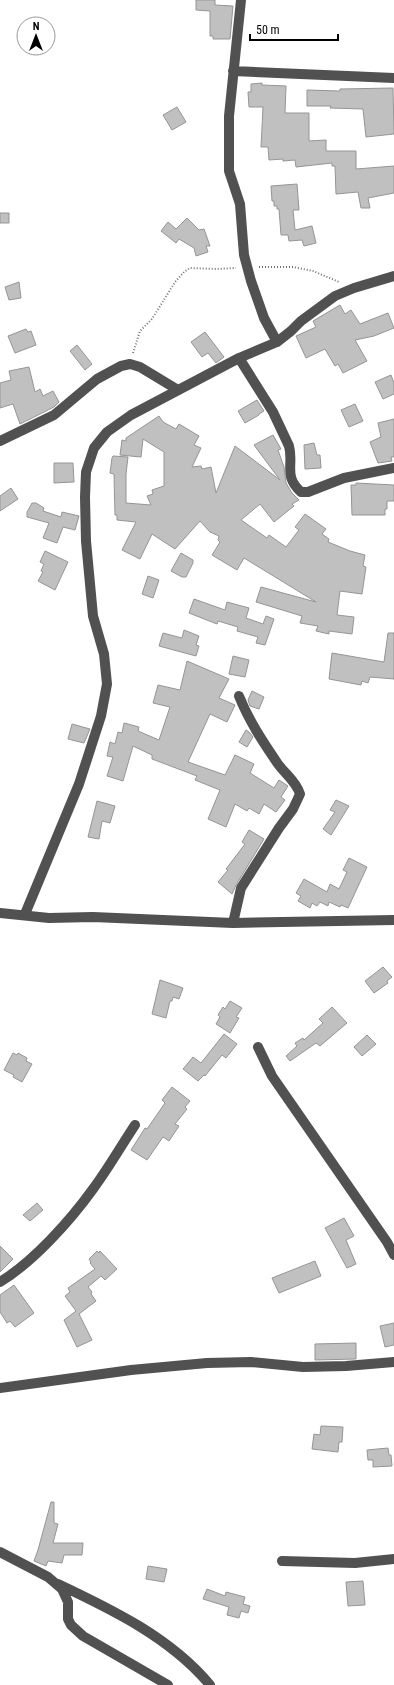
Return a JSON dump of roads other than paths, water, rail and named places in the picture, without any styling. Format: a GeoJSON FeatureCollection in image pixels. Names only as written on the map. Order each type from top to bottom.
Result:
{"type":"FeatureCollection","features":[{"type":"Feature","properties":{"kind":"street"},"geometry":{"type":"LineString","coordinates":[[242,0],[229,116],[229,171],[240,204],[244,254],[251,282],[264,318],[277,342]]}},
{"type":"Feature","properties":{"kind":"street"},"geometry":{"type":"LineString","coordinates":[[233,71],[394,78]]}},
{"type":"Feature","properties":{"kind":"street"},"geometry":{"type":"LineString","coordinates":[[25,914],[79,784],[101,716],[107,684],[104,654],[93,616],[86,541],[86,472],[94,448],[107,432],[131,415],[239,358],[277,342],[291,332],[301,321],[335,296],[354,288],[394,276]]}},
{"type":"Feature","properties":{"kind":"street"},"geometry":{"type":"LineString","coordinates":[[239,358],[273,412],[289,446],[289,473],[297,488],[301,492],[308,492],[344,478],[394,468]]}},
{"type":"Feature","properties":{"kind":"street"},"geometry":{"type":"LineString","coordinates":[[0,441],[54,415],[97,379],[120,366],[130,364],[140,367],[178,390]]}},
{"type":"Feature","properties":{"kind":"street"},"geometry":{"type":"LineString","coordinates":[[233,923],[241,888],[279,828],[293,809],[300,794],[298,786],[279,765],[246,716],[239,696]]}},
{"type":"Feature","properties":{"kind":"street"},"geometry":{"type":"LineString","coordinates":[[0,913],[25,914],[49,918],[93,917],[233,923],[394,920]]}},
{"type":"Feature","properties":{"kind":"street"},"geometry":{"type":"LineString","coordinates":[[258,1047],[272,1076],[387,1242],[394,1255]]}},
{"type":"Feature","properties":{"kind":"street"},"geometry":{"type":"LineString","coordinates":[[0,1282],[39,1251],[75,1212],[93,1190],[135,1125]]}},
{"type":"Feature","properties":{"kind":"street"},"geometry":{"type":"LineString","coordinates":[[0,1388],[131,1370],[207,1363],[251,1362],[303,1367],[346,1366],[394,1362]]}},
{"type":"Feature","properties":{"kind":"street"},"geometry":{"type":"LineString","coordinates":[[0,1552],[113,1612],[173,1649],[186,1659],[210,1685]]}},
{"type":"Feature","properties":{"kind":"street"},"geometry":{"type":"LineString","coordinates":[[282,1561],[355,1563],[394,1560]]}},
{"type":"Feature","properties":{"kind":"street"},"geometry":{"type":"LineString","coordinates":[[55,1582],[66,1595],[68,1602],[68,1619],[75,1629],[100,1647],[168,1685]]}}]}
